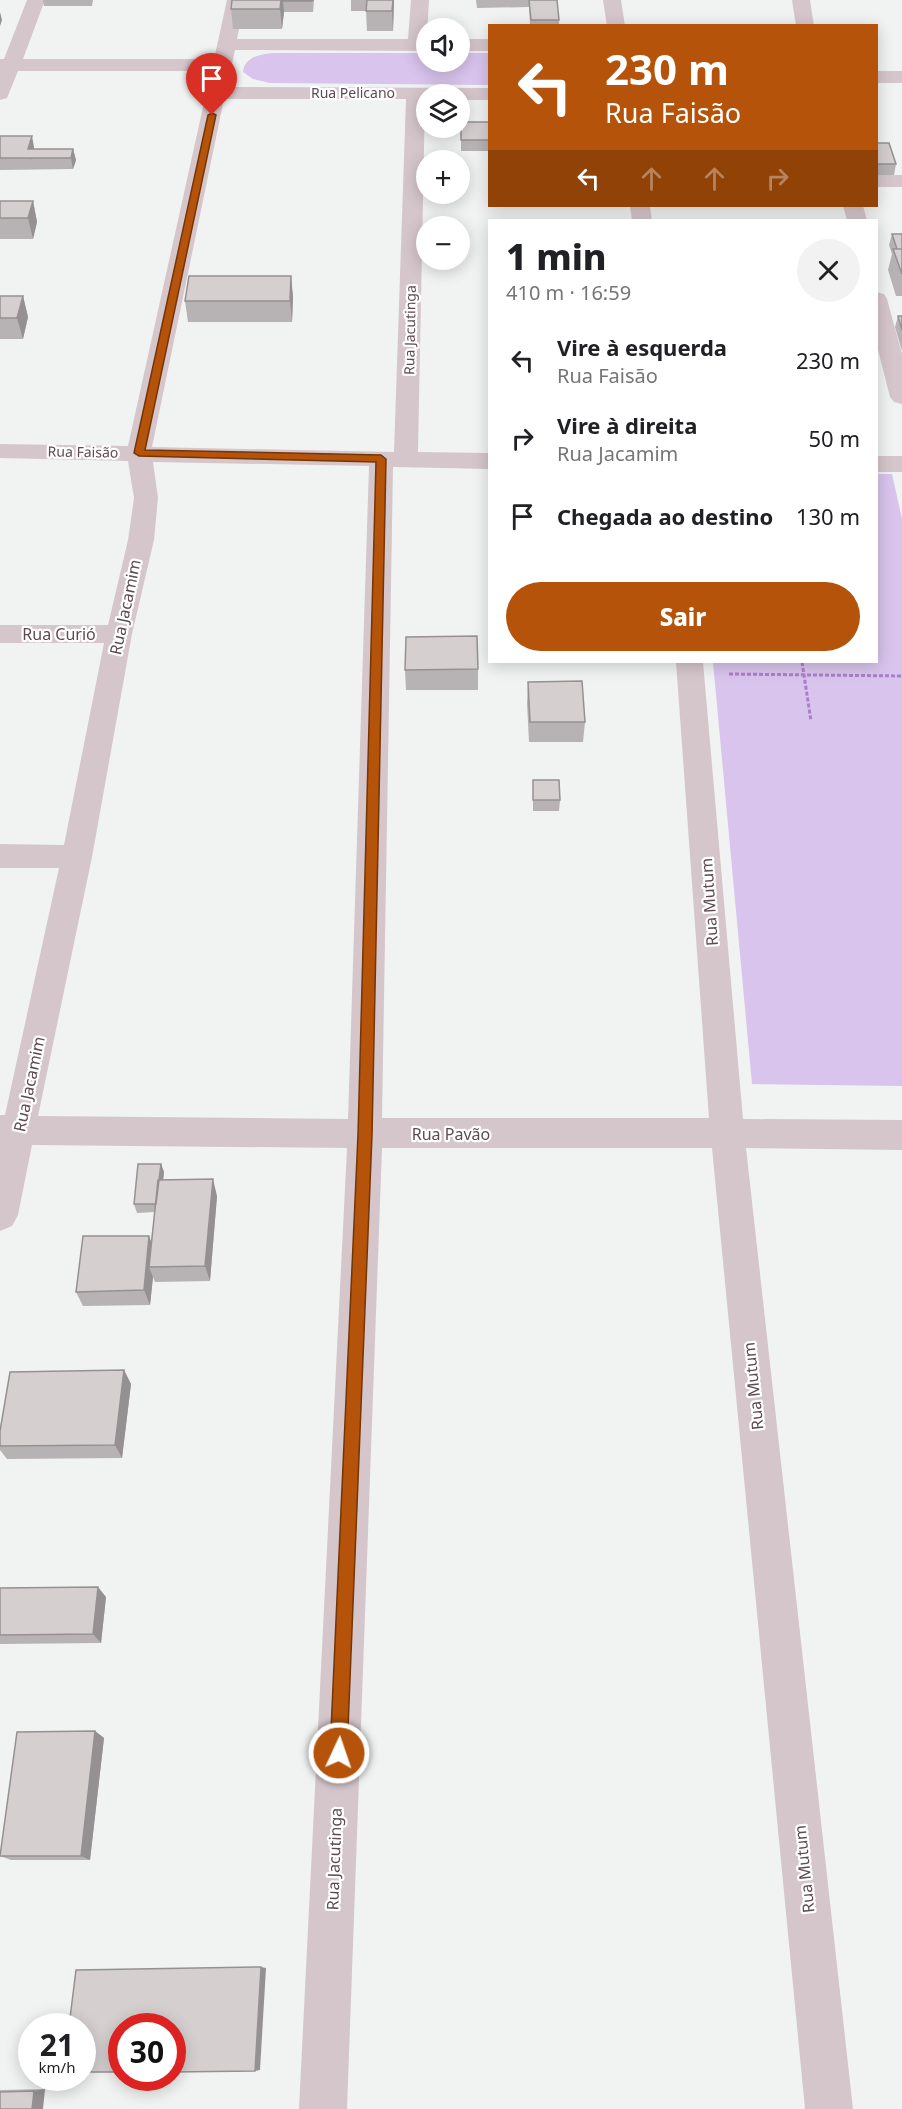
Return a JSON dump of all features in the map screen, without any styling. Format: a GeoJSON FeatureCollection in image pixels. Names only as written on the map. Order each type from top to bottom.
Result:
{"type":"FeatureCollection","features":[{"type":"Feature","properties":{"kind":"street"},"geometry":{"type":"LineString","coordinates":[[0,94],[6,65],[36,0]]}},
{"type":"Feature","properties":{"kind":"street","name":"Rua Jacamim"},"geometry":{"type":"LineString","coordinates":[[0,1215],[10,1131],[77,857],[119,634],[141,540],[146,498],[139,453],[236,0]]}},
{"type":"Feature","properties":{"kind":"street"},"geometry":{"type":"LineString","coordinates":[[420,0],[421,18]]}},
{"type":"Feature","properties":{"kind":"street"},"geometry":{"type":"LineString","coordinates":[[612,0],[616,24]]}},
{"type":"Feature","properties":{"kind":"street"},"geometry":{"type":"LineString","coordinates":[[801,0],[805,24]]}},
{"type":"Feature","properties":{"kind":"street"},"geometry":{"type":"LineString","coordinates":[[227,44],[416,45]]}},
{"type":"Feature","properties":{"kind":"street"},"geometry":{"type":"LineString","coordinates":[[470,45],[488,45]]}},
{"type":"Feature","properties":{"kind":"street"},"geometry":{"type":"LineString","coordinates":[[6,65],[222,66]]}},
{"type":"Feature","properties":{"kind":"street"},"geometry":{"type":"LineString","coordinates":[[878,77],[902,77]]}},
{"type":"Feature","properties":{"kind":"street","name":"Rua Pelicano"},"geometry":{"type":"LineString","coordinates":[[216,93],[416,94]]}},
{"type":"Feature","properties":{"kind":"street","name":"Rua Jacutinga"},"geometry":{"type":"LineString","coordinates":[[323,2109],[394,459],[416,94]]}},
{"type":"Feature","properties":{"kind":"street","name":"Rua Pelicano"},"geometry":{"type":"LineString","coordinates":[[470,94],[488,94]]}},
{"type":"Feature","properties":{"kind":"street"},"geometry":{"type":"LineString","coordinates":[[878,181],[902,181]]}},
{"type":"Feature","properties":{"kind":"street"},"geometry":{"type":"LineString","coordinates":[[878,303],[902,307]]}},
{"type":"Feature","properties":{"kind":"street"},"geometry":{"type":"LineString","coordinates":[[878,307],[902,397]]}},
{"type":"Feature","properties":{"kind":"street","name":"Rua Faisão"},"geometry":{"type":"LineString","coordinates":[[0,451],[488,461]]}},
{"type":"Feature","properties":{"kind":"street"},"geometry":{"type":"LineString","coordinates":[[878,464],[902,464]]}},
{"type":"Feature","properties":{"kind":"street","name":"Rua Curió"},"geometry":{"type":"LineString","coordinates":[[0,634],[119,634]]}},
{"type":"Feature","properties":{"kind":"street","name":"Rua Mutum"},"geometry":{"type":"LineString","coordinates":[[690,663],[727,1132],[829,2109]]}},
{"type":"Feature","properties":{"kind":"street"},"geometry":{"type":"LineString","coordinates":[[0,856],[77,857]]}},
{"type":"Feature","properties":{"kind":"street","name":"Rua Pavão"},"geometry":{"type":"LineString","coordinates":[[10,1131],[365,1135],[727,1132],[902,1135]]}},
{"type":"Feature","properties":{"kind":"path"},"geometry":{"type":"LineString","coordinates":[[802,663],[811,721]]}},
{"type":"Feature","properties":{"kind":"path"},"geometry":{"type":"LineString","coordinates":[[724,674],[902,676]]}},
{"type":"Feature","properties":{"kind":"shaded area"},"geometry":{"type":"Polygon","coordinates":[[[273,53],[416,53],[416,72],[470,72],[470,53],[488,53],[488,85],[270,83],[253,79],[243,72],[246,63],[258,55],[273,53]]]}},
{"type":"Feature","properties":{"kind":"shaded area"},"geometry":{"type":"Polygon","coordinates":[[[878,474],[892,474],[902,519],[902,1086],[752,1084],[713,663],[878,663],[878,474]]]}},
{"type":"Feature","properties":{"kind":"building"},"geometry":{"type":"Polygon","coordinates":[[[232,0],[281,0],[280,9],[231,9],[232,0]]]}},
{"type":"Feature","properties":{"kind":"building"},"geometry":{"type":"Polygon","coordinates":[[[283,0],[313,0],[283,1],[283,0]]]}},
{"type":"Feature","properties":{"kind":"building"},"geometry":{"type":"Polygon","coordinates":[[[367,0],[393,0],[392,11],[366,11],[367,0]]]}},
{"type":"Feature","properties":{"kind":"building"},"geometry":{"type":"Polygon","coordinates":[[[529,0],[557,0],[559,20],[531,20],[529,0]]]}},
{"type":"Feature","properties":{"kind":"building"},"geometry":{"type":"Polygon","coordinates":[[[470,122],[488,122],[488,140],[461,140],[461,138],[470,138],[470,122]]]}},
{"type":"Feature","properties":{"kind":"building"},"geometry":{"type":"Polygon","coordinates":[[[0,136],[32,136],[28,149],[73,149],[71,158],[0,158],[0,136]]]}},
{"type":"Feature","properties":{"kind":"building"},"geometry":{"type":"Polygon","coordinates":[[[878,143],[889,143],[896,164],[878,164],[878,143]]]}},
{"type":"Feature","properties":{"kind":"building"},"geometry":{"type":"Polygon","coordinates":[[[0,201],[33,201],[28,218],[0,218],[0,201]]]}},
{"type":"Feature","properties":{"kind":"building"},"geometry":{"type":"Polygon","coordinates":[[[892,234],[902,234],[902,249],[897,249],[892,234]]]}},
{"type":"Feature","properties":{"kind":"building"},"geometry":{"type":"Polygon","coordinates":[[[893,249],[902,249],[902,274],[893,249]]]}},
{"type":"Feature","properties":{"kind":"building"},"geometry":{"type":"Polygon","coordinates":[[[189,276],[291,276],[290,301],[185,301],[189,276]]]}},
{"type":"Feature","properties":{"kind":"building"},"geometry":{"type":"Polygon","coordinates":[[[0,296],[23,296],[17,318],[0,318],[0,296]]]}},
{"type":"Feature","properties":{"kind":"building"},"geometry":{"type":"Polygon","coordinates":[[[898,316],[902,316],[902,330],[898,316]]]}},
{"type":"Feature","properties":{"kind":"building"},"geometry":{"type":"Polygon","coordinates":[[[477,636],[478,669],[405,670],[406,637],[477,636]]]}},
{"type":"Feature","properties":{"kind":"building"},"geometry":{"type":"Polygon","coordinates":[[[582,681],[585,722],[530,722],[528,682],[582,681]]]}},
{"type":"Feature","properties":{"kind":"building"},"geometry":{"type":"Polygon","coordinates":[[[533,780],[559,780],[560,800],[533,800],[533,780]]]}},
{"type":"Feature","properties":{"kind":"building"},"geometry":{"type":"Polygon","coordinates":[[[138,1164],[161,1164],[156,1204],[134,1204],[138,1164]]]}},
{"type":"Feature","properties":{"kind":"building"},"geometry":{"type":"Polygon","coordinates":[[[213,1179],[205,1266],[149,1267],[158,1180],[213,1179]]]}},
{"type":"Feature","properties":{"kind":"building"},"geometry":{"type":"Polygon","coordinates":[[[83,1236],[149,1236],[144,1290],[76,1292],[83,1236]]]}},
{"type":"Feature","properties":{"kind":"building"},"geometry":{"type":"Polygon","coordinates":[[[124,1370],[115,1445],[0,1446],[0,1431],[10,1372],[124,1370]]]}},
{"type":"Feature","properties":{"kind":"building"},"geometry":{"type":"Polygon","coordinates":[[[98,1587],[93,1634],[0,1635],[0,1588],[98,1587]]]}},
{"type":"Feature","properties":{"kind":"building"},"geometry":{"type":"Polygon","coordinates":[[[95,1731],[81,1856],[0,1856],[17,1732],[95,1731]]]}},
{"type":"Feature","properties":{"kind":"building"},"geometry":{"type":"Polygon","coordinates":[[[261,1967],[255,2071],[186,2072],[186,2013],[108,2013],[108,2072],[96,2072],[96,2013],[71,2013],[76,1970],[261,1967]]]}},
{"type":"Feature","properties":{"kind":"building"},"geometry":{"type":"Polygon","coordinates":[[[34,2091],[32,2109],[0,2109],[0,2092],[34,2091]]]}},
{"type":"Feature","properties":{"kind":"route"},"geometry":{"type":"LineString","coordinates":[[212,115],[139,453],[381,459],[365,1135],[339,1753]]}}]}
